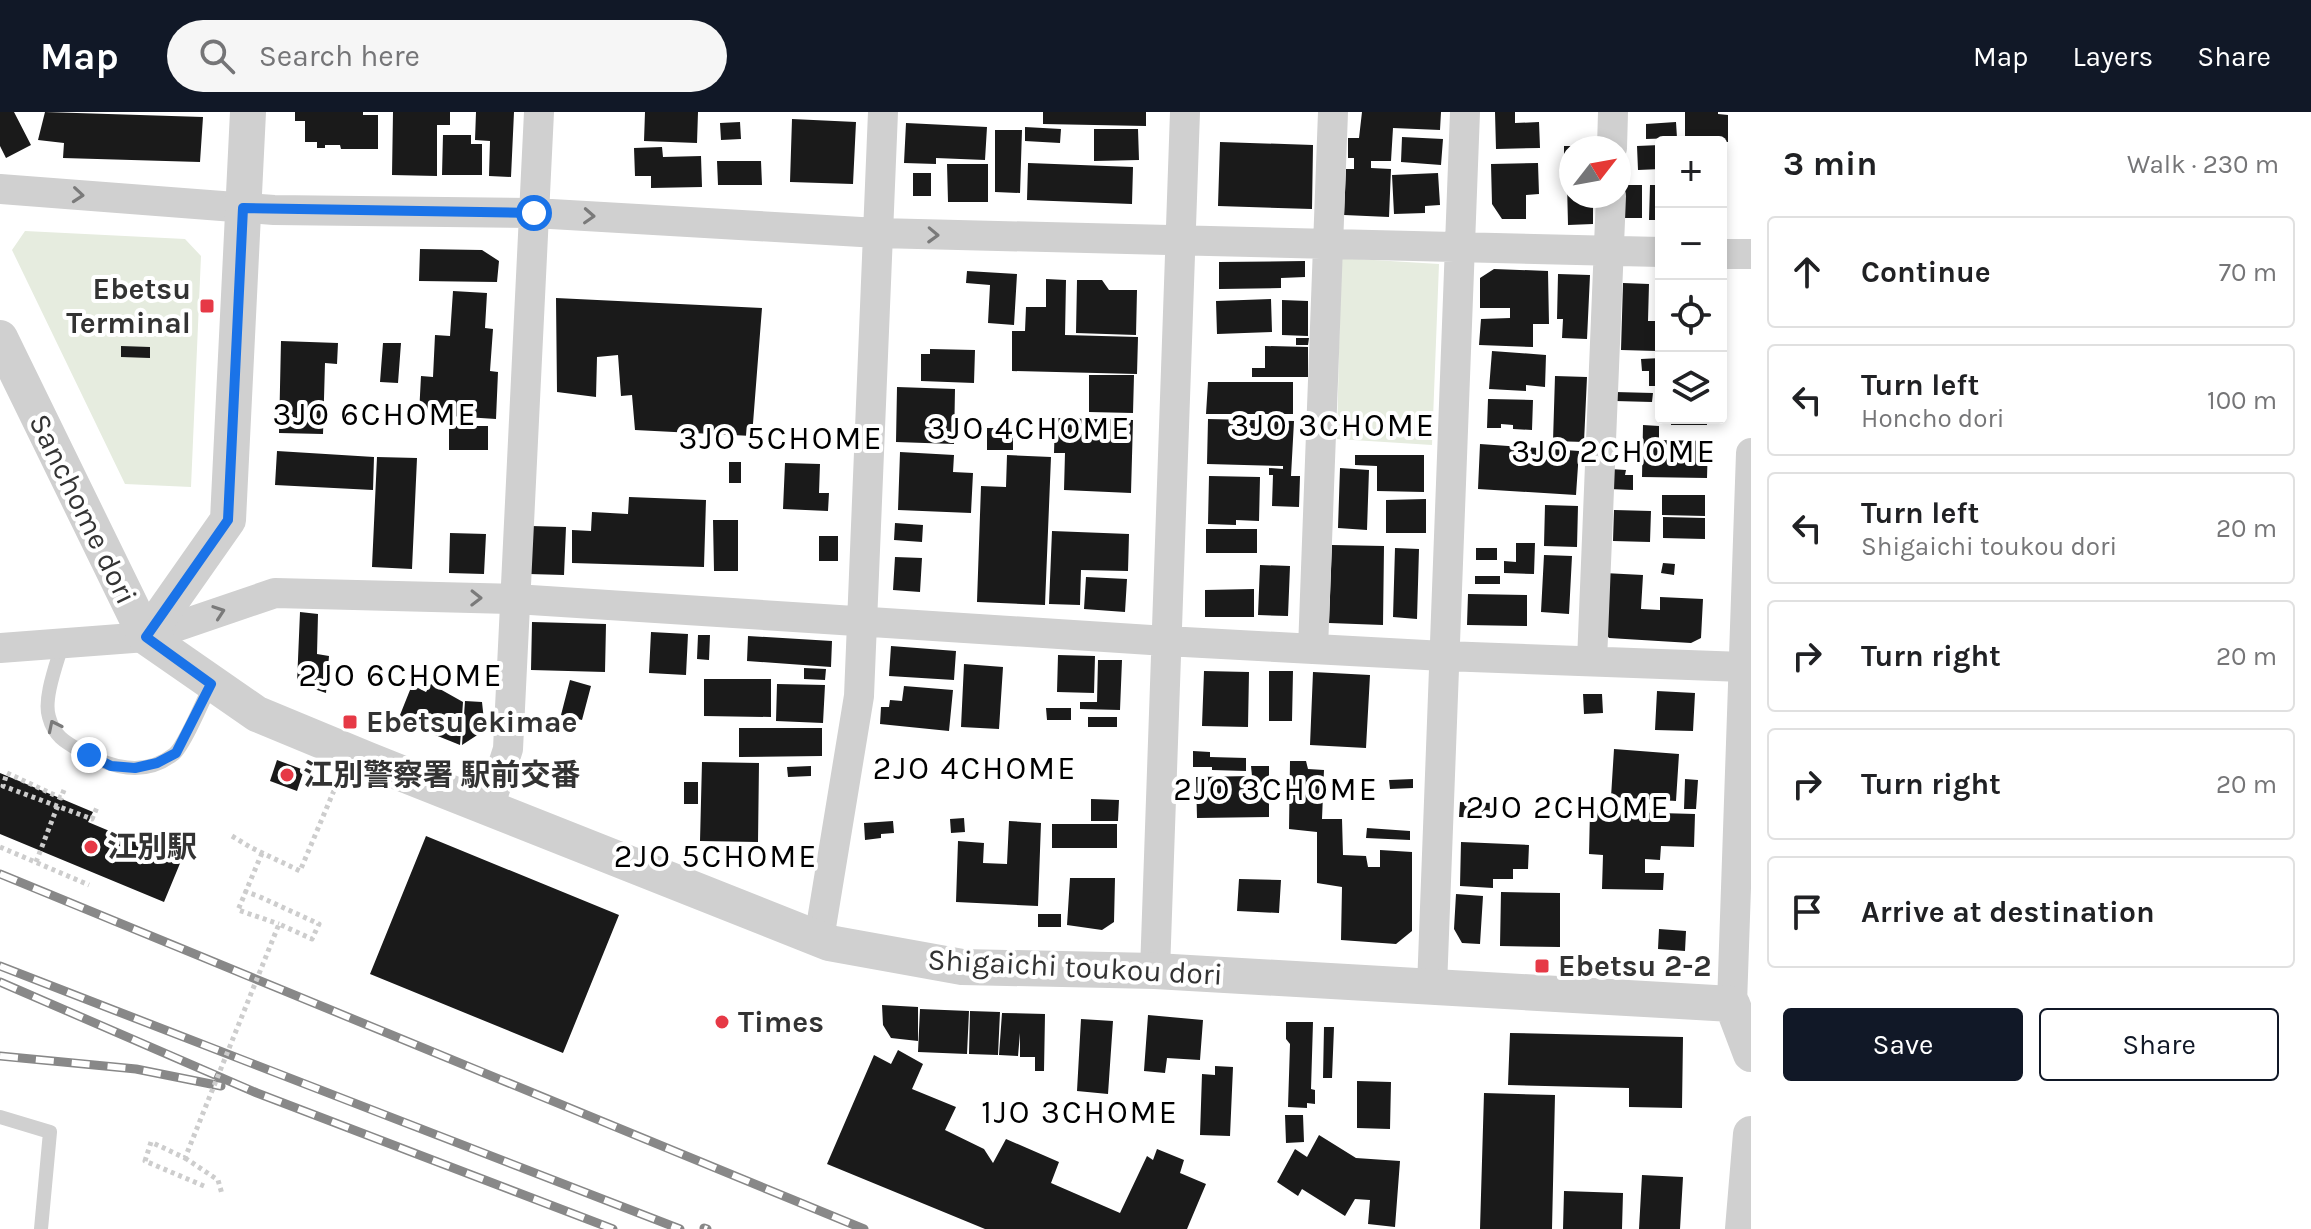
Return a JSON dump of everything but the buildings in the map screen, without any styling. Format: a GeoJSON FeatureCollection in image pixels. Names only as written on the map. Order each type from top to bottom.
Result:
{"type":"FeatureCollection","features":[{"type":"Feature","properties":{"kind":"street"},"geometry":{"type":"LineString","coordinates":[[146,637],[228,520],[248,112]]}},
{"type":"Feature","properties":{"kind":"street"},"geometry":{"type":"LineString","coordinates":[[489,808],[508,749],[539,112]]}},
{"type":"Feature","properties":{"kind":"street"},"geometry":{"type":"LineString","coordinates":[[819,939],[859,696],[883,112]]}},
{"type":"Feature","properties":{"kind":"street"},"geometry":{"type":"LineString","coordinates":[[1155,971],[1185,112]]}},
{"type":"Feature","properties":{"kind":"street"},"geometry":{"type":"LineString","coordinates":[[1313,649],[1333,112]]}},
{"type":"Feature","properties":{"kind":"street"},"geometry":{"type":"LineString","coordinates":[[1432,987],[1465,112]]}},
{"type":"Feature","properties":{"kind":"street"},"geometry":{"type":"LineString","coordinates":[[1612,136],[1613,112]]}},
{"type":"Feature","properties":{"kind":"street"},"geometry":{"type":"LineString","coordinates":[[0,189],[243,208],[534,213],[878,233],[1655,252]]}},
{"type":"Feature","properties":{"kind":"street"},"geometry":{"type":"LineString","coordinates":[[1592,661],[1611,208]]}},
{"type":"Feature","properties":{"kind":"street"},"geometry":{"type":"LineString","coordinates":[[1727,254],[1751,254]]}},
{"type":"Feature","properties":{"kind":"street","name":"Sanchome dori"},"geometry":{"type":"LineString","coordinates":[[0,338],[146,637]]}},
{"type":"Feature","properties":{"kind":"street"},"geometry":{"type":"LineString","coordinates":[[1751,453],[1732,1004],[1751,1054]]}},
{"type":"Feature","properties":{"kind":"street"},"geometry":{"type":"LineString","coordinates":[[0,648],[146,637],[275,593],[515,599],[1166,641],[1444,656],[1743,667]]}},
{"type":"Feature","properties":{"kind":"street","name":"Shigaichi toukou dori"},"geometry":{"type":"LineString","coordinates":[[146,637],[257,714],[829,943],[962,967],[1155,971],[1732,1004]]}},
{"type":"Feature","properties":{"kind":"street"},"geometry":{"type":"LineString","coordinates":[[1743,1229],[1751,1134]]}},
{"type":"Feature","properties":{"kind":"lane"},"geometry":{"type":"LineString","coordinates":[[62,645],[49,693],[48,715],[60,739],[111,766],[135,768],[157,763],[176,753],[211,684]]}},
{"type":"Feature","properties":{"kind":"lane"},"geometry":{"type":"LineString","coordinates":[[0,1117],[50,1132],[41,1229]]}},
{"type":"Feature","properties":{"kind":"path"},"geometry":{"type":"LineString","coordinates":[[64,790],[61,798],[7,773],[3,786],[92,819],[98,805]]}},
{"type":"Feature","properties":{"kind":"path"},"geometry":{"type":"LineString","coordinates":[[232,836],[300,871],[340,777]]}},
{"type":"Feature","properties":{"kind":"path"},"geometry":{"type":"LineString","coordinates":[[36,862],[58,805]]}},
{"type":"Feature","properties":{"kind":"path"},"geometry":{"type":"LineString","coordinates":[[0,847],[89,885]]}},
{"type":"Feature","properties":{"kind":"path"},"geometry":{"type":"LineString","coordinates":[[244,891],[319,924],[312,939],[238,910],[244,891],[262,853]]}},
{"type":"Feature","properties":{"kind":"path"},"geometry":{"type":"LineString","coordinates":[[185,1158],[279,924]]}},
{"type":"Feature","properties":{"kind":"path"},"geometry":{"type":"LineString","coordinates":[[204,1186],[145,1161],[151,1142],[185,1158],[218,1180],[222,1194]]}},
{"type":"Feature","properties":{"kind":"shaded area"},"geometry":{"type":"Polygon","coordinates":[[[25,231],[185,239],[201,256],[191,487],[125,484],[12,250],[25,231]]]}},
{"type":"Feature","properties":{"kind":"shaded area"},"geometry":{"type":"Polygon","coordinates":[[[1341,258],[1439,264],[1432,445],[1337,439],[1341,258]]]}},
{"type":"Feature","properties":{"kind":"railway"},"geometry":{"type":"LineString","coordinates":[[0,874],[864,1229]]}},
{"type":"Feature","properties":{"kind":"railway"},"geometry":{"type":"LineString","coordinates":[[0,966],[680,1229]]}},
{"type":"Feature","properties":{"kind":"railway"},"geometry":{"type":"LineString","coordinates":[[0,982],[257,1093],[613,1229]]}},
{"type":"Feature","properties":{"kind":"railway"},"geometry":{"type":"LineString","coordinates":[[0,1056],[136,1069],[221,1086]]}},
{"type":"Feature","properties":{"kind":"place","name":"Ebetsu Terminal"},"geometry":{"type":"Point","coordinates":[207,306]}},
{"type":"Feature","properties":{"kind":"place","name":"Ebetsu ekimae"},"geometry":{"type":"Point","coordinates":[350,722]}},
{"type":"Feature","properties":{"kind":"place","name":"江別警察署 駅前交番"},"geometry":{"type":"Point","coordinates":[287,775]}},
{"type":"Feature","properties":{"kind":"place","name":"江別駅"},"geometry":{"type":"Point","coordinates":[91,847]}},
{"type":"Feature","properties":{"kind":"place","name":"Ebetsu 2-2"},"geometry":{"type":"Point","coordinates":[1542,966]}},
{"type":"Feature","properties":{"kind":"place","name":"Times"},"geometry":{"type":"Point","coordinates":[722,1022]}},
{"type":"Feature","properties":{"kind":"district","name":"3JO 6CHOME"},"geometry":{"type":"Point","coordinates":[375,414]}},
{"type":"Feature","properties":{"kind":"district","name":"3JO 3CHOME"},"geometry":{"type":"Point","coordinates":[1333,425]}},
{"type":"Feature","properties":{"kind":"district","name":"3JO 4CHOME"},"geometry":{"type":"Point","coordinates":[1029,428]}},
{"type":"Feature","properties":{"kind":"district","name":"3JO 5CHOME"},"geometry":{"type":"Point","coordinates":[781,438]}},
{"type":"Feature","properties":{"kind":"district","name":"3JO 2CHOME"},"geometry":{"type":"Point","coordinates":[1614,451]}},
{"type":"Feature","properties":{"kind":"district","name":"2JO 6CHOME"},"geometry":{"type":"Point","coordinates":[401,675]}},
{"type":"Feature","properties":{"kind":"district","name":"2JO 4CHOME"},"geometry":{"type":"Point","coordinates":[975,768]}},
{"type":"Feature","properties":{"kind":"district","name":"2JO 3CHOME"},"geometry":{"type":"Point","coordinates":[1276,789]}},
{"type":"Feature","properties":{"kind":"district","name":"2JO 2CHOME"},"geometry":{"type":"Point","coordinates":[1568,807]}},
{"type":"Feature","properties":{"kind":"district","name":"2JO 5CHOME"},"geometry":{"type":"Point","coordinates":[716,856]}},
{"type":"Feature","properties":{"kind":"district","name":"1JO 3CHOME"},"geometry":{"type":"Point","coordinates":[1080,1112]}},
{"type":"Feature","properties":{"kind":"route"},"geometry":{"type":"LineString","coordinates":[[89,755],[111,766],[135,768],[157,763],[176,753],[211,684],[146,637],[228,520],[243,208],[534,213]]}}]}
